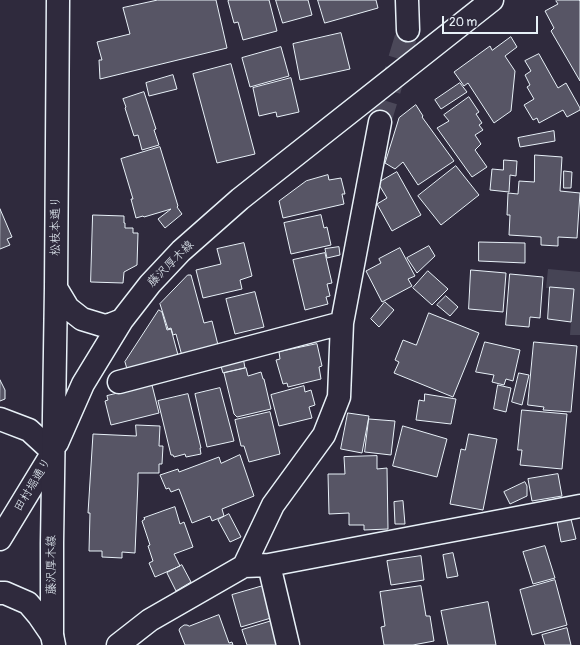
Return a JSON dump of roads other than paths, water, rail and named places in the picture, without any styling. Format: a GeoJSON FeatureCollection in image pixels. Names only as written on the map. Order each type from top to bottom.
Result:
{"type":"FeatureCollection","features":[{"type":"Feature","properties":{"kind":"main road","name":"松枝本通り"},"geometry":{"type":"LineString","coordinates":[[53,452],[58,0]]}},
{"type":"Feature","properties":{"kind":"main road"},"geometry":{"type":"LineString","coordinates":[[407,0],[408,30]]}},
{"type":"Feature","properties":{"kind":"main road","name":"藤沢厚木線"},"geometry":{"type":"LineString","coordinates":[[53,640],[53,452],[84,384],[122,320],[150,284],[181,251],[240,199],[492,0]]}},
{"type":"Feature","properties":{"kind":"main road"},"geometry":{"type":"LineString","coordinates":[[244,566],[273,506],[324,435],[339,397],[342,323],[380,122]]}},
{"type":"Feature","properties":{"kind":"main road"},"geometry":{"type":"LineString","coordinates":[[56,288],[68,308],[82,319],[105,326],[122,320]]}},
{"type":"Feature","properties":{"kind":"main road"},"geometry":{"type":"LineString","coordinates":[[119,382],[342,323]]}},
{"type":"Feature","properties":{"kind":"main road"},"geometry":{"type":"LineString","coordinates":[[0,419],[29,430],[53,452]]}},
{"type":"Feature","properties":{"kind":"main road","name":"田村堀通り"},"geometry":{"type":"LineString","coordinates":[[0,539],[53,452]]}},
{"type":"Feature","properties":{"kind":"main road"},"geometry":{"type":"LineString","coordinates":[[118,645],[150,620],[244,566],[269,565],[580,506]]}},
{"type":"Feature","properties":{"kind":"main road"},"geometry":{"type":"LineString","coordinates":[[269,565],[288,645]]}},
{"type":"Feature","properties":{"kind":"main road"},"geometry":{"type":"LineString","coordinates":[[0,593],[5,593],[28,603],[39,616],[53,640]]}},
{"type":"Feature","properties":{"kind":"tunnel"},"geometry":{"type":"LineString","coordinates":[[380,122],[408,30]]}}]}
